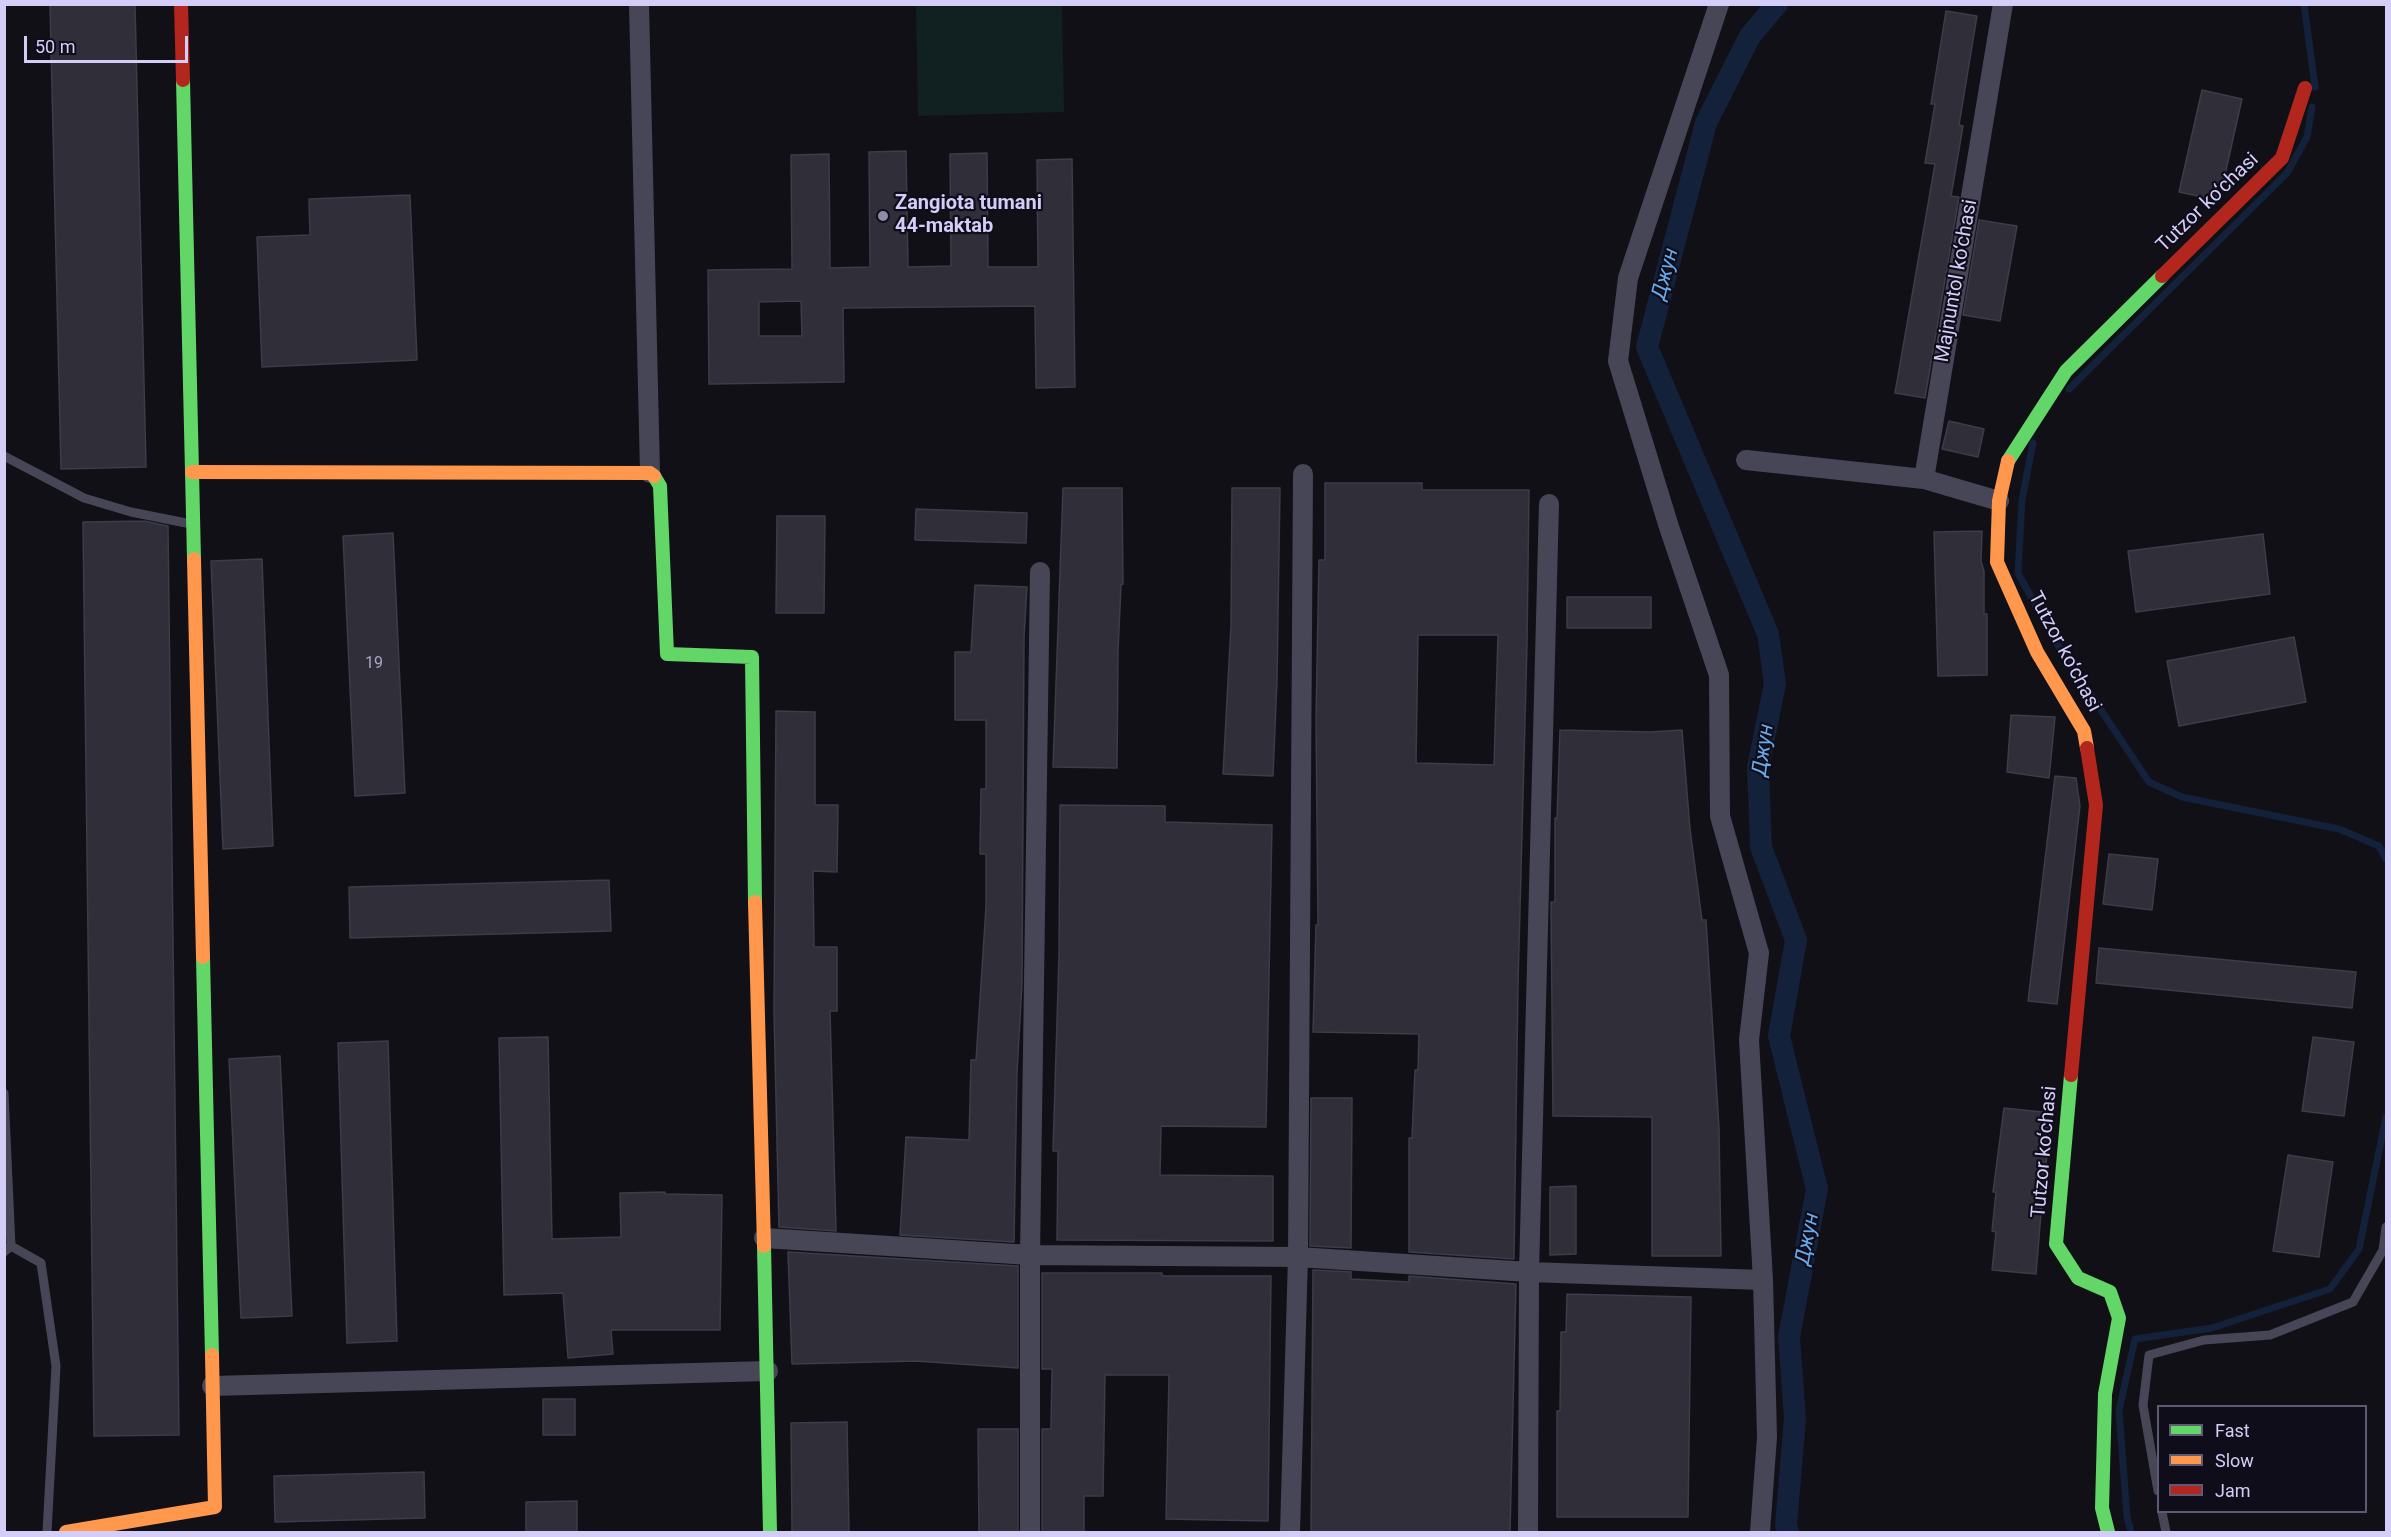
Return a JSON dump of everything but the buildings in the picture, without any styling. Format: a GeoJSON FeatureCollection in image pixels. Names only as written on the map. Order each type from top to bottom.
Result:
{"type":"FeatureCollection","features":[{"type":"Feature","properties":{"kind":"street"},"geometry":{"type":"LineString","coordinates":[[66,1533],[171,1513],[215,1508],[181,4]]}},
{"type":"Feature","properties":{"kind":"street"},"geometry":{"type":"LineString","coordinates":[[639,4],[650,473]]}},
{"type":"Feature","properties":{"kind":"street"},"geometry":{"type":"LineString","coordinates":[[1719,4],[1628,279],[1618,361],[1669,526],[1719,675],[1720,816],[1759,953],[1749,1040],[1763,1280],[1767,1437],[1760,1533]]}},
{"type":"Feature","properties":{"kind":"street","name":"Majnuntol ko‘chasi"},"geometry":{"type":"LineString","coordinates":[[1924,479],[2003,4]]}},
{"type":"Feature","properties":{"kind":"street","name":"Tutzor ko‘chasi"},"geometry":{"type":"LineString","coordinates":[[2108,1533],[2102,1508],[2105,1394],[2119,1318],[2110,1292],[2078,1278],[2056,1244],[2096,806],[2084,731],[2037,652],[1997,562],[1999,501],[2009,459],[2066,371],[2282,158],[2306,88]]}},
{"type":"Feature","properties":{"kind":"street"},"geometry":{"type":"LineString","coordinates":[[1746,460],[1924,479],[1999,501]]}},
{"type":"Feature","properties":{"kind":"street"},"geometry":{"type":"LineString","coordinates":[[192,472],[650,473],[656,477],[660,486],[667,654],[752,657],[755,944],[768,1371],[770,1533]]}},
{"type":"Feature","properties":{"kind":"street"},"geometry":{"type":"LineString","coordinates":[[1290,1533],[1298,1257],[1303,474]]}},
{"type":"Feature","properties":{"kind":"street"},"geometry":{"type":"LineString","coordinates":[[1528,1533],[1529,1272],[1549,504]]}},
{"type":"Feature","properties":{"kind":"street"},"geometry":{"type":"LineString","coordinates":[[1030,1533],[1030,1255],[1040,573]]}},
{"type":"Feature","properties":{"kind":"street"},"geometry":{"type":"LineString","coordinates":[[764,1238],[1030,1255],[1298,1257],[1529,1272],[1763,1280]]}},
{"type":"Feature","properties":{"kind":"street"},"geometry":{"type":"LineString","coordinates":[[212,1386],[768,1371]]}},
{"type":"Feature","properties":{"kind":"lane"},"geometry":{"type":"LineString","coordinates":[[4,456],[84,498],[131,512],[193,524]]}},
{"type":"Feature","properties":{"kind":"lane"},"geometry":{"type":"LineString","coordinates":[[4,1093],[8,1249],[41,1263],[56,1366],[47,1533]]}},
{"type":"Feature","properties":{"kind":"lane"},"geometry":{"type":"LineString","coordinates":[[2157,1485],[2143,1406],[2149,1354],[2204,1340],[2270,1335],[2353,1302],[2383,1250],[2386,1227]]}},
{"type":"Feature","properties":{"kind":"lane"},"geometry":{"type":"LineString","coordinates":[[2162,1513],[2166,1533]]}},
{"type":"Feature","properties":{"kind":"shaded area"},"geometry":{"type":"Polygon","coordinates":[[[916,5],[1062,5],[1064,112],[918,116],[916,5]]]}},
{"type":"Feature","properties":{"kind":"waterway","name":"Джун"},"geometry":{"type":"LineString","coordinates":[[1777,4],[1750,36],[1706,123],[1647,347],[1768,634],[1775,684],[1758,767],[1761,847],[1796,940],[1779,1036],[1817,1189],[1789,1337],[1795,1418],[1786,1525],[1788,1532]]}},
{"type":"Feature","properties":{"kind":"waterway"},"geometry":{"type":"LineString","coordinates":[[2304,4],[2315,87]]}},
{"type":"Feature","properties":{"kind":"waterway"},"geometry":{"type":"LineString","coordinates":[[2069,389],[2287,173],[2307,137],[2312,107]]}},
{"type":"Feature","properties":{"kind":"waterway"},"geometry":{"type":"LineString","coordinates":[[2033,443],[2022,500],[2018,573],[2055,641],[2149,782],[2182,797],[2339,829],[2379,846],[2386,859]]}},
{"type":"Feature","properties":{"kind":"waterway"},"geometry":{"type":"LineString","coordinates":[[2131,1532],[2127,1517],[2119,1410],[2135,1339],[2212,1328],[2330,1289],[2359,1249],[2386,1117]]}},
{"type":"Feature","properties":{"kind":"traffic: fast"},"geometry":{"type":"LineString","coordinates":[[183,80],[194,559]]}},
{"type":"Feature","properties":{"kind":"traffic: fast"},"geometry":{"type":"LineString","coordinates":[[2008,461],[2066,371],[2162,276]]}},
{"type":"Feature","properties":{"kind":"traffic: fast"},"geometry":{"type":"LineString","coordinates":[[654,476],[660,486],[667,654],[752,657],[755,902]]}},
{"type":"Feature","properties":{"kind":"traffic: fast"},"geometry":{"type":"LineString","coordinates":[[203,957],[212,1355]]}},
{"type":"Feature","properties":{"kind":"traffic: fast"},"geometry":{"type":"LineString","coordinates":[[2071,1075],[2056,1244],[2078,1278],[2110,1292],[2119,1318],[2105,1394],[2102,1508],[2108,1532]]}},
{"type":"Feature","properties":{"kind":"traffic: fast"},"geometry":{"type":"LineString","coordinates":[[764,1246],[770,1532]]}},
{"type":"Feature","properties":{"kind":"traffic: slow"},"geometry":{"type":"LineString","coordinates":[[2008,461],[1999,501],[1997,562],[2037,652],[2084,731],[2087,748]]}},
{"type":"Feature","properties":{"kind":"traffic: slow"},"geometry":{"type":"LineString","coordinates":[[192,472],[650,473],[654,476]]}},
{"type":"Feature","properties":{"kind":"traffic: slow"},"geometry":{"type":"LineString","coordinates":[[194,559],[203,957]]}},
{"type":"Feature","properties":{"kind":"traffic: slow"},"geometry":{"type":"LineString","coordinates":[[755,902],[764,1246]]}},
{"type":"Feature","properties":{"kind":"traffic: slow"},"geometry":{"type":"LineString","coordinates":[[66,1532],[215,1507],[212,1355]]}},
{"type":"Feature","properties":{"kind":"traffic: jam"},"geometry":{"type":"LineString","coordinates":[[181,4],[183,80]]}},
{"type":"Feature","properties":{"kind":"traffic: jam"},"geometry":{"type":"LineString","coordinates":[[2162,276],[2282,158],[2305,88]]}},
{"type":"Feature","properties":{"kind":"traffic: jam"},"geometry":{"type":"LineString","coordinates":[[2071,1075],[2096,805],[2087,748]]}},
{"type":"Feature","properties":{"kind":"place","name":"Zangiota tumani 44-maktab"},"geometry":{"type":"Point","coordinates":[883,216]}}]}
